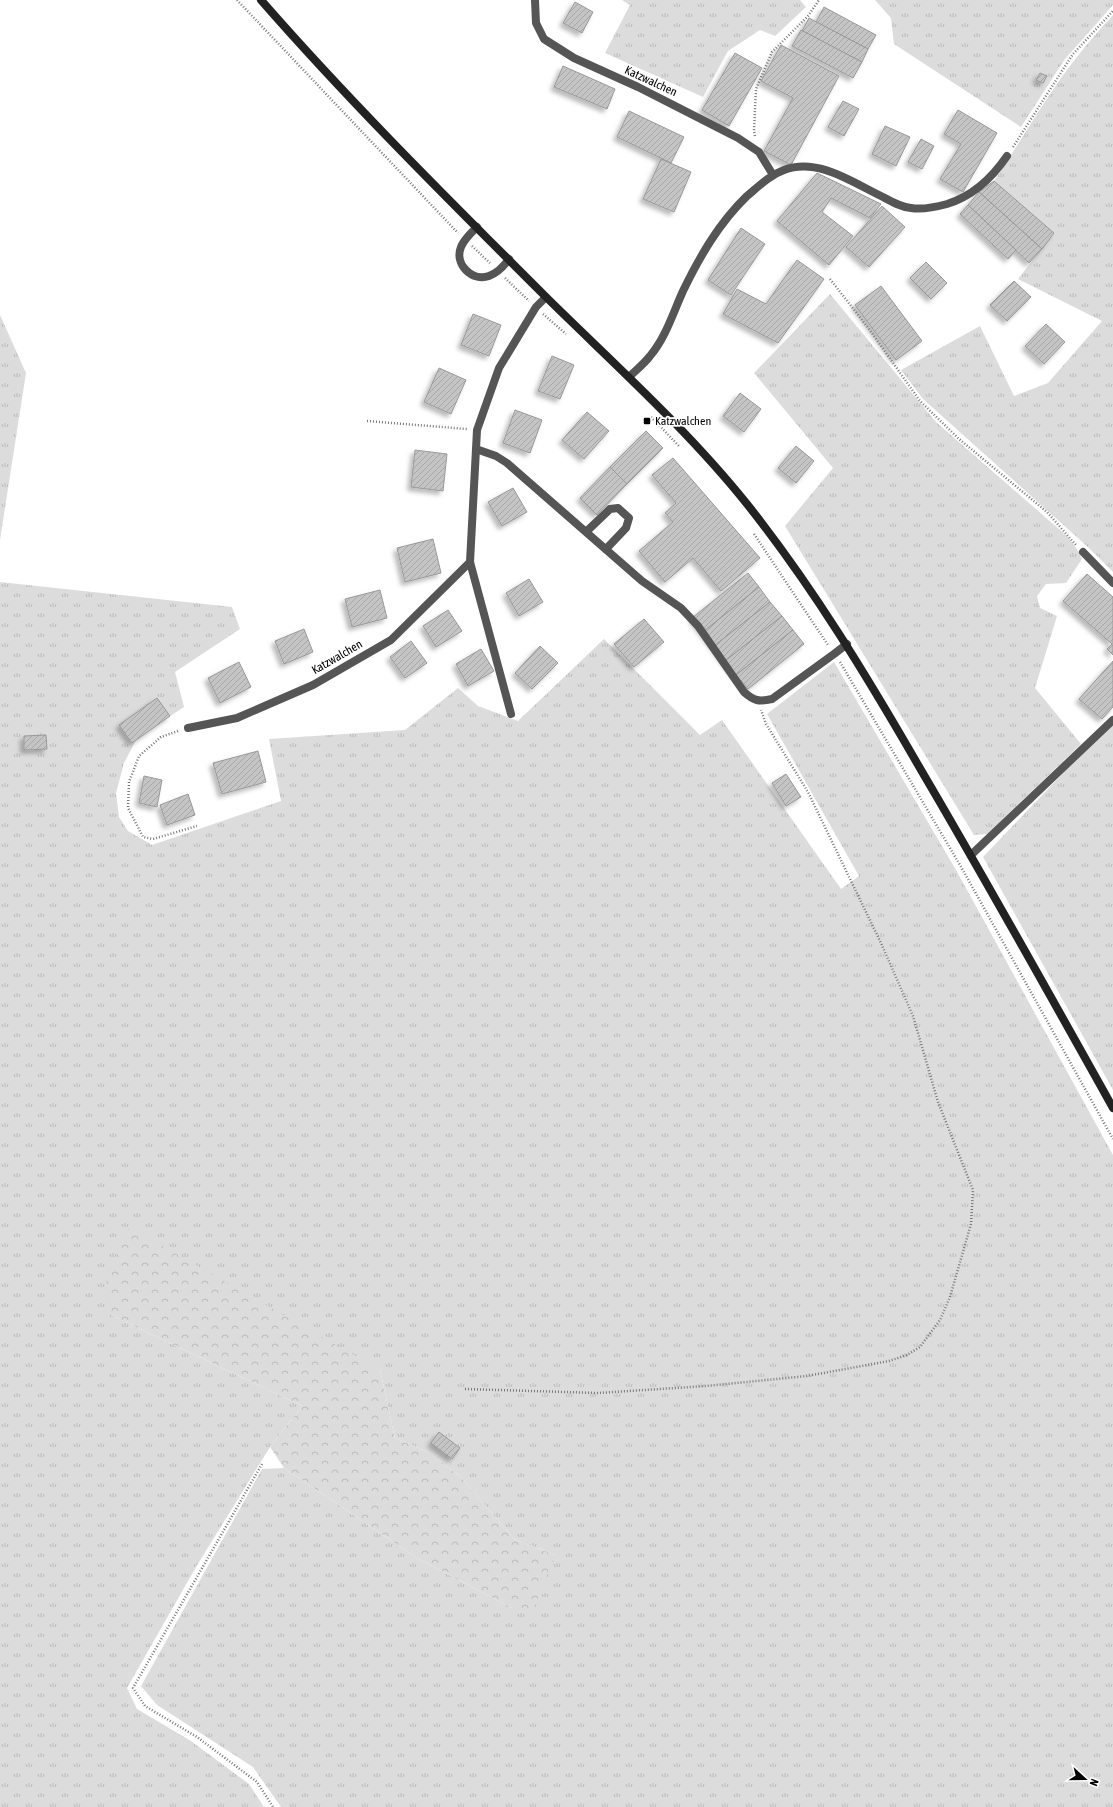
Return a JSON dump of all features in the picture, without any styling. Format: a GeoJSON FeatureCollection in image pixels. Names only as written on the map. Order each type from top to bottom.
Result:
{"type":"FeatureCollection","features":[{"type":"Feature","properties":{"kind":"street"},"geometry":{"type":"LineString","coordinates":[[260,0],[364,114],[546,297],[629,377],[710,461],[745,502],[798,571],[846,644],[972,855],[1113,1108]]}},
{"type":"Feature","properties":{"kind":"street","name":"Katzwalchen"},"geometry":{"type":"LineString","coordinates":[[535,0],[534,13],[538,31],[544,39],[574,58],[638,87],[738,138],[759,152],[773,175]]}},
{"type":"Feature","properties":{"kind":"street"},"geometry":{"type":"LineString","coordinates":[[629,377],[651,356],[660,342],[692,275],[722,223],[746,198],[773,175],[799,166],[812,166],[842,177],[896,204],[911,208],[926,208],[959,200],[971,193],[997,171],[1007,156]]}},
{"type":"Feature","properties":{"kind":"street"},"geometry":{"type":"LineString","coordinates":[[477,227],[465,240],[458,255],[461,265],[468,272],[477,276],[489,276],[498,271],[509,259]]}},
{"type":"Feature","properties":{"kind":"street"},"geometry":{"type":"LineString","coordinates":[[511,714],[470,562],[476,449],[478,430],[500,368],[536,307],[546,297]]}},
{"type":"Feature","properties":{"kind":"street"},"geometry":{"type":"LineString","coordinates":[[476,449],[496,456],[507,463],[587,531],[642,581],[681,608],[698,626],[744,692],[753,700],[762,702],[772,699],[846,644]]}},
{"type":"Feature","properties":{"kind":"street"},"geometry":{"type":"LineString","coordinates":[[587,531],[610,509],[618,508],[629,518],[626,528],[606,549]]}},
{"type":"Feature","properties":{"kind":"street"},"geometry":{"type":"LineString","coordinates":[[1082,552],[1113,583]]}},
{"type":"Feature","properties":{"kind":"street","name":"Katzwalchen"},"geometry":{"type":"LineString","coordinates":[[188,728],[237,718],[312,685],[391,640],[470,562]]}},
{"type":"Feature","properties":{"kind":"street"},"geometry":{"type":"LineString","coordinates":[[972,855],[1113,720]]}},
{"type":"Feature","properties":{"kind":"path"},"geometry":{"type":"LineString","coordinates":[[237,0],[465,240],[570,337]]}},
{"type":"Feature","properties":{"kind":"path"},"geometry":{"type":"LineString","coordinates":[[759,152],[754,130],[756,89],[772,52],[808,16],[819,0]]}},
{"type":"Feature","properties":{"kind":"path"},"geometry":{"type":"LineString","coordinates":[[1007,156],[1073,54],[1113,11]]}},
{"type":"Feature","properties":{"kind":"path"},"geometry":{"type":"LineString","coordinates":[[830,280],[869,329],[920,401],[959,440],[1047,512],[1082,552]]}},
{"type":"Feature","properties":{"kind":"path"},"geometry":{"type":"LineString","coordinates":[[646,412],[682,449]]}},
{"type":"Feature","properties":{"kind":"path"},"geometry":{"type":"LineString","coordinates":[[367,421],[478,430]]}},
{"type":"Feature","properties":{"kind":"path"},"geometry":{"type":"LineString","coordinates":[[750,529],[834,654],[960,865],[1113,1139]]}},
{"type":"Feature","properties":{"kind":"path"},"geometry":{"type":"LineString","coordinates":[[465,1389],[598,1393],[706,1386],[807,1376],[889,1362],[907,1355],[920,1347],[940,1320],[950,1297],[971,1224],[973,1190],[938,1102],[910,1008],[881,942],[808,792],[766,724],[762,714],[762,702]]}},
{"type":"Feature","properties":{"kind":"path"},"geometry":{"type":"LineString","coordinates":[[188,728],[161,737],[139,756],[130,782],[128,808],[143,837],[153,839],[197,826]]}},
{"type":"Feature","properties":{"kind":"path"},"geometry":{"type":"LineString","coordinates":[[262,1464],[133,1688],[145,1706],[197,1736],[257,1782],[273,1807]]}},
{"type":"Feature","properties":{"kind":"green space"},"geometry":{"type":"Polygon","coordinates":[[[622,0],[800,0],[806,7],[775,36],[760,30],[728,51],[703,97],[605,53],[630,5],[622,0]]]}},
{"type":"Feature","properties":{"kind":"green space"},"geometry":{"type":"Polygon","coordinates":[[[875,0],[1113,0],[1113,5],[1065,59],[1021,127],[894,44],[891,18],[875,0]]]}},
{"type":"Feature","properties":{"kind":"green space"},"geometry":{"type":"Polygon","coordinates":[[[1113,15],[1113,572],[1088,547],[923,399],[901,370],[980,326],[1014,396],[1048,383],[1102,321],[1018,279],[1054,233],[994,181],[1061,78],[1099,30],[1113,15]]]}},
{"type":"Feature","properties":{"kind":"green space"},"geometry":{"type":"Polygon","coordinates":[[[830,294],[936,422],[1068,537],[1082,559],[1066,583],[1046,584],[1037,596],[1040,608],[1057,616],[1035,688],[1081,744],[987,834],[974,835],[785,526],[833,468],[754,373],[830,294]]]}},
{"type":"Feature","properties":{"kind":"green space"},"geometry":{"type":"Polygon","coordinates":[[[0,315],[26,373],[0,540],[0,315]]]}},
{"type":"Feature","properties":{"kind":"green space"},"geometry":{"type":"Polygon","coordinates":[[[0,582],[232,607],[240,629],[175,672],[184,707],[137,738],[124,763],[116,793],[119,817],[128,831],[152,845],[281,801],[269,739],[405,730],[458,688],[478,706],[518,721],[604,639],[700,735],[722,720],[841,889],[859,876],[767,714],[834,662],[956,870],[1113,1155],[1113,1807],[281,1807],[253,1767],[157,1705],[141,1686],[262,1469],[284,1468],[417,1558],[512,1608],[555,1555],[514,1539],[461,1477],[428,1452],[395,1438],[380,1370],[109,1314],[302,1406],[270,1447],[196,1567],[127,1688],[137,1709],[191,1741],[249,1784],[264,1807],[0,1807],[0,582]]]}},
{"type":"Feature","properties":{"kind":"green space"},"geometry":{"type":"Polygon","coordinates":[[[1113,724],[1113,1090],[983,857],[1086,749],[1113,724]]]}},
{"type":"Feature","properties":{"kind":"green space"},"geometry":{"type":"Polygon","coordinates":[[[129,1227],[380,1370],[395,1438],[428,1452],[461,1477],[514,1539],[555,1555],[533,1611],[512,1608],[417,1558],[284,1468],[270,1447],[302,1406],[109,1314],[106,1278],[129,1227]]]}},
{"type":"Feature","properties":{"kind":"building"},"geometry":{"type":"Polygon","coordinates":[[[575,2],[593,12],[582,33],[563,23],[575,2]]]}},
{"type":"Feature","properties":{"kind":"building"},"geometry":{"type":"Polygon","coordinates":[[[824,7],[876,35],[868,49],[816,22],[824,7]]]}},
{"type":"Feature","properties":{"kind":"building"},"geometry":{"type":"Polygon","coordinates":[[[809,18],[868,49],[862,62],[802,31],[809,18]]]}},
{"type":"Feature","properties":{"kind":"building"},"geometry":{"type":"Polygon","coordinates":[[[801,30],[862,62],[853,78],[792,46],[801,30]]]}},
{"type":"Feature","properties":{"kind":"building"},"geometry":{"type":"Polygon","coordinates":[[[781,45],[839,76],[791,165],[764,151],[793,98],[761,81],[781,45]]]}},
{"type":"Feature","properties":{"kind":"building"},"geometry":{"type":"Polygon","coordinates":[[[735,53],[762,68],[729,126],[702,110],[735,53]]]}},
{"type":"Feature","properties":{"kind":"building"},"geometry":{"type":"Polygon","coordinates":[[[563,66],[615,89],[607,109],[554,87],[563,66]]]}},
{"type":"Feature","properties":{"kind":"building"},"geometry":{"type":"Polygon","coordinates":[[[1040,73],[1047,76],[1043,83],[1036,80],[1040,73]]]}},
{"type":"Feature","properties":{"kind":"building"},"geometry":{"type":"Polygon","coordinates":[[[843,101],[859,109],[844,136],[828,127],[843,101]]]}},
{"type":"Feature","properties":{"kind":"building"},"geometry":{"type":"Polygon","coordinates":[[[958,110],[997,133],[963,192],[940,179],[961,144],[944,134],[958,110]]]}},
{"type":"Feature","properties":{"kind":"building"},"geometry":{"type":"Polygon","coordinates":[[[629,111],[684,137],[671,163],[617,137],[629,111]]]}},
{"type":"Feature","properties":{"kind":"building"},"geometry":{"type":"Polygon","coordinates":[[[885,126],[910,137],[896,166],[872,154],[885,126]]]}},
{"type":"Feature","properties":{"kind":"building"},"geometry":{"type":"Polygon","coordinates":[[[921,139],[934,146],[922,169],[908,162],[921,139]]]}},
{"type":"Feature","properties":{"kind":"building"},"geometry":{"type":"Polygon","coordinates":[[[661,159],[691,172],[674,212],[643,199],[661,159]]]}},
{"type":"Feature","properties":{"kind":"building"},"geometry":{"type":"Polygon","coordinates":[[[817,173],[881,204],[870,218],[831,198],[822,212],[853,236],[829,265],[777,221],[817,173]]]}},
{"type":"Feature","properties":{"kind":"building"},"geometry":{"type":"Polygon","coordinates":[[[994,181],[1054,233],[1042,249],[979,192],[994,181]]]}},
{"type":"Feature","properties":{"kind":"building"},"geometry":{"type":"Polygon","coordinates":[[[979,192],[1042,249],[1029,263],[968,205],[979,192]]]}},
{"type":"Feature","properties":{"kind":"building"},"geometry":{"type":"Polygon","coordinates":[[[968,205],[1016,250],[1008,259],[960,214],[968,205]]]}},
{"type":"Feature","properties":{"kind":"building"},"geometry":{"type":"Polygon","coordinates":[[[882,206],[905,227],[869,267],[846,247],[882,206]]]}},
{"type":"Feature","properties":{"kind":"building"},"geometry":{"type":"Polygon","coordinates":[[[741,228],[765,244],[731,295],[708,280],[741,228]]]}},
{"type":"Feature","properties":{"kind":"building"},"geometry":{"type":"Polygon","coordinates":[[[797,260],[824,279],[778,343],[723,314],[737,289],[766,304],[797,260]]]}},
{"type":"Feature","properties":{"kind":"building"},"geometry":{"type":"Polygon","coordinates":[[[926,262],[947,283],[931,299],[910,278],[926,262]]]}},
{"type":"Feature","properties":{"kind":"building"},"geometry":{"type":"Polygon","coordinates":[[[1014,281],[1031,297],[1007,321],[990,305],[1014,281]]]}},
{"type":"Feature","properties":{"kind":"building"},"geometry":{"type":"Polygon","coordinates":[[[881,286],[922,341],[896,360],[855,305],[881,286]]]}},
{"type":"Feature","properties":{"kind":"building"},"geometry":{"type":"Polygon","coordinates":[[[473,314],[501,325],[489,356],[461,345],[473,314]]]}},
{"type":"Feature","properties":{"kind":"building"},"geometry":{"type":"Polygon","coordinates":[[[1046,324],[1065,342],[1044,364],[1025,346],[1046,324]]]}},
{"type":"Feature","properties":{"kind":"building"},"geometry":{"type":"Polygon","coordinates":[[[552,356],[574,365],[560,399],[538,391],[552,356]]]}},
{"type":"Feature","properties":{"kind":"building"},"geometry":{"type":"Polygon","coordinates":[[[439,368],[466,380],[451,414],[424,402],[439,368]]]}},
{"type":"Feature","properties":{"kind":"building"},"geometry":{"type":"Polygon","coordinates":[[[740,393],[761,409],[744,432],[723,416],[740,393]]]}},
{"type":"Feature","properties":{"kind":"building"},"geometry":{"type":"Polygon","coordinates":[[[515,410],[542,420],[530,453],[503,443],[515,410]]]}},
{"type":"Feature","properties":{"kind":"building"},"geometry":{"type":"Polygon","coordinates":[[[587,412],[609,431],[584,459],[562,440],[587,412]]]}},
{"type":"Feature","properties":{"kind":"building"},"geometry":{"type":"Polygon","coordinates":[[[646,431],[663,448],[627,484],[610,467],[646,431]]]}},
{"type":"Feature","properties":{"kind":"building"},"geometry":{"type":"Polygon","coordinates":[[[796,446],[814,461],[796,483],[778,468],[796,446]]]}},
{"type":"Feature","properties":{"kind":"building"},"geometry":{"type":"Polygon","coordinates":[[[415,450],[447,454],[443,491],[411,487],[415,450]]]}},
{"type":"Feature","properties":{"kind":"building"},"geometry":{"type":"Polygon","coordinates":[[[673,458],[760,558],[721,591],[693,558],[665,582],[639,551],[673,522],[665,513],[676,503],[652,475],[673,458]]]}},
{"type":"Feature","properties":{"kind":"building"},"geometry":{"type":"Polygon","coordinates":[[[610,467],[627,484],[597,515],[580,498],[610,467]]]}},
{"type":"Feature","properties":{"kind":"building"},"geometry":{"type":"Polygon","coordinates":[[[513,488],[527,512],[502,526],[488,502],[513,488]]]}},
{"type":"Feature","properties":{"kind":"building"},"geometry":{"type":"Polygon","coordinates":[[[433,539],[441,573],[405,582],[397,548],[433,539]]]}},
{"type":"Feature","properties":{"kind":"building"},"geometry":{"type":"Polygon","coordinates":[[[748,573],[759,587],[703,632],[692,618],[748,573]]]}},
{"type":"Feature","properties":{"kind":"building"},"geometry":{"type":"Polygon","coordinates":[[[1087,574],[1113,597],[1113,655],[1107,649],[1112,644],[1063,601],[1087,574]]]}},
{"type":"Feature","properties":{"kind":"building"},"geometry":{"type":"Polygon","coordinates":[[[529,579],[543,602],[519,616],[506,593],[529,579]]]}},
{"type":"Feature","properties":{"kind":"building"},"geometry":{"type":"Polygon","coordinates":[[[759,587],[770,602],[714,646],[703,632],[759,587]]]}},
{"type":"Feature","properties":{"kind":"building"},"geometry":{"type":"Polygon","coordinates":[[[380,590],[387,618],[352,627],[345,599],[380,590]]]}},
{"type":"Feature","properties":{"kind":"building"},"geometry":{"type":"Polygon","coordinates":[[[770,602],[782,616],[725,661],[714,646],[770,602]]]}},
{"type":"Feature","properties":{"kind":"building"},"geometry":{"type":"Polygon","coordinates":[[[448,610],[462,631],[436,647],[423,626],[448,610]]]}},
{"type":"Feature","properties":{"kind":"building"},"geometry":{"type":"Polygon","coordinates":[[[782,616],[793,630],[736,675],[725,661],[782,616]]]}},
{"type":"Feature","properties":{"kind":"building"},"geometry":{"type":"Polygon","coordinates":[[[644,619],[664,642],[634,667],[614,644],[644,619]]]}},
{"type":"Feature","properties":{"kind":"building"},"geometry":{"type":"Polygon","coordinates":[[[304,629],[313,652],[284,664],[275,641],[304,629]]]}},
{"type":"Feature","properties":{"kind":"building"},"geometry":{"type":"Polygon","coordinates":[[[793,630],[804,644],[748,689],[736,675],[793,630]]]}},
{"type":"Feature","properties":{"kind":"building"},"geometry":{"type":"Polygon","coordinates":[[[411,641],[427,663],[405,678],[390,657],[411,641]]]}},
{"type":"Feature","properties":{"kind":"building"},"geometry":{"type":"Polygon","coordinates":[[[540,646],[558,663],[532,689],[515,673],[540,646]]]}},
{"type":"Feature","properties":{"kind":"building"},"geometry":{"type":"Polygon","coordinates":[[[481,649],[494,671],[468,686],[456,664],[481,649]]]}},
{"type":"Feature","properties":{"kind":"building"},"geometry":{"type":"Polygon","coordinates":[[[1113,661],[1113,707],[1102,719],[1079,699],[1113,661]]]}},
{"type":"Feature","properties":{"kind":"building"},"geometry":{"type":"Polygon","coordinates":[[[239,662],[251,687],[220,703],[208,678],[239,662]]]}},
{"type":"Feature","properties":{"kind":"building"},"geometry":{"type":"Polygon","coordinates":[[[157,698],[170,716],[132,743],[119,725],[157,698]]]}},
{"type":"Feature","properties":{"kind":"building"},"geometry":{"type":"Polygon","coordinates":[[[46,735],[47,749],[24,750],[24,736],[46,735]]]}},
{"type":"Feature","properties":{"kind":"building"},"geometry":{"type":"Polygon","coordinates":[[[258,751],[266,782],[222,794],[213,763],[258,751]]]}},
{"type":"Feature","properties":{"kind":"building"},"geometry":{"type":"Polygon","coordinates":[[[786,774],[801,797],[786,806],[772,783],[786,774]]]}},
{"type":"Feature","properties":{"kind":"building"},"geometry":{"type":"Polygon","coordinates":[[[144,776],[162,780],[157,807],[139,803],[144,776]]]}},
{"type":"Feature","properties":{"kind":"building"},"geometry":{"type":"Polygon","coordinates":[[[188,794],[195,815],[167,825],[160,805],[188,794]]]}},
{"type":"Feature","properties":{"kind":"building"},"geometry":{"type":"Polygon","coordinates":[[[439,1432],[460,1448],[452,1459],[431,1443],[439,1432]]]}},
{"type":"Feature","properties":{"kind":"place","name":"Katzwalchen"},"geometry":{"type":"Point","coordinates":[647,421]}}]}
